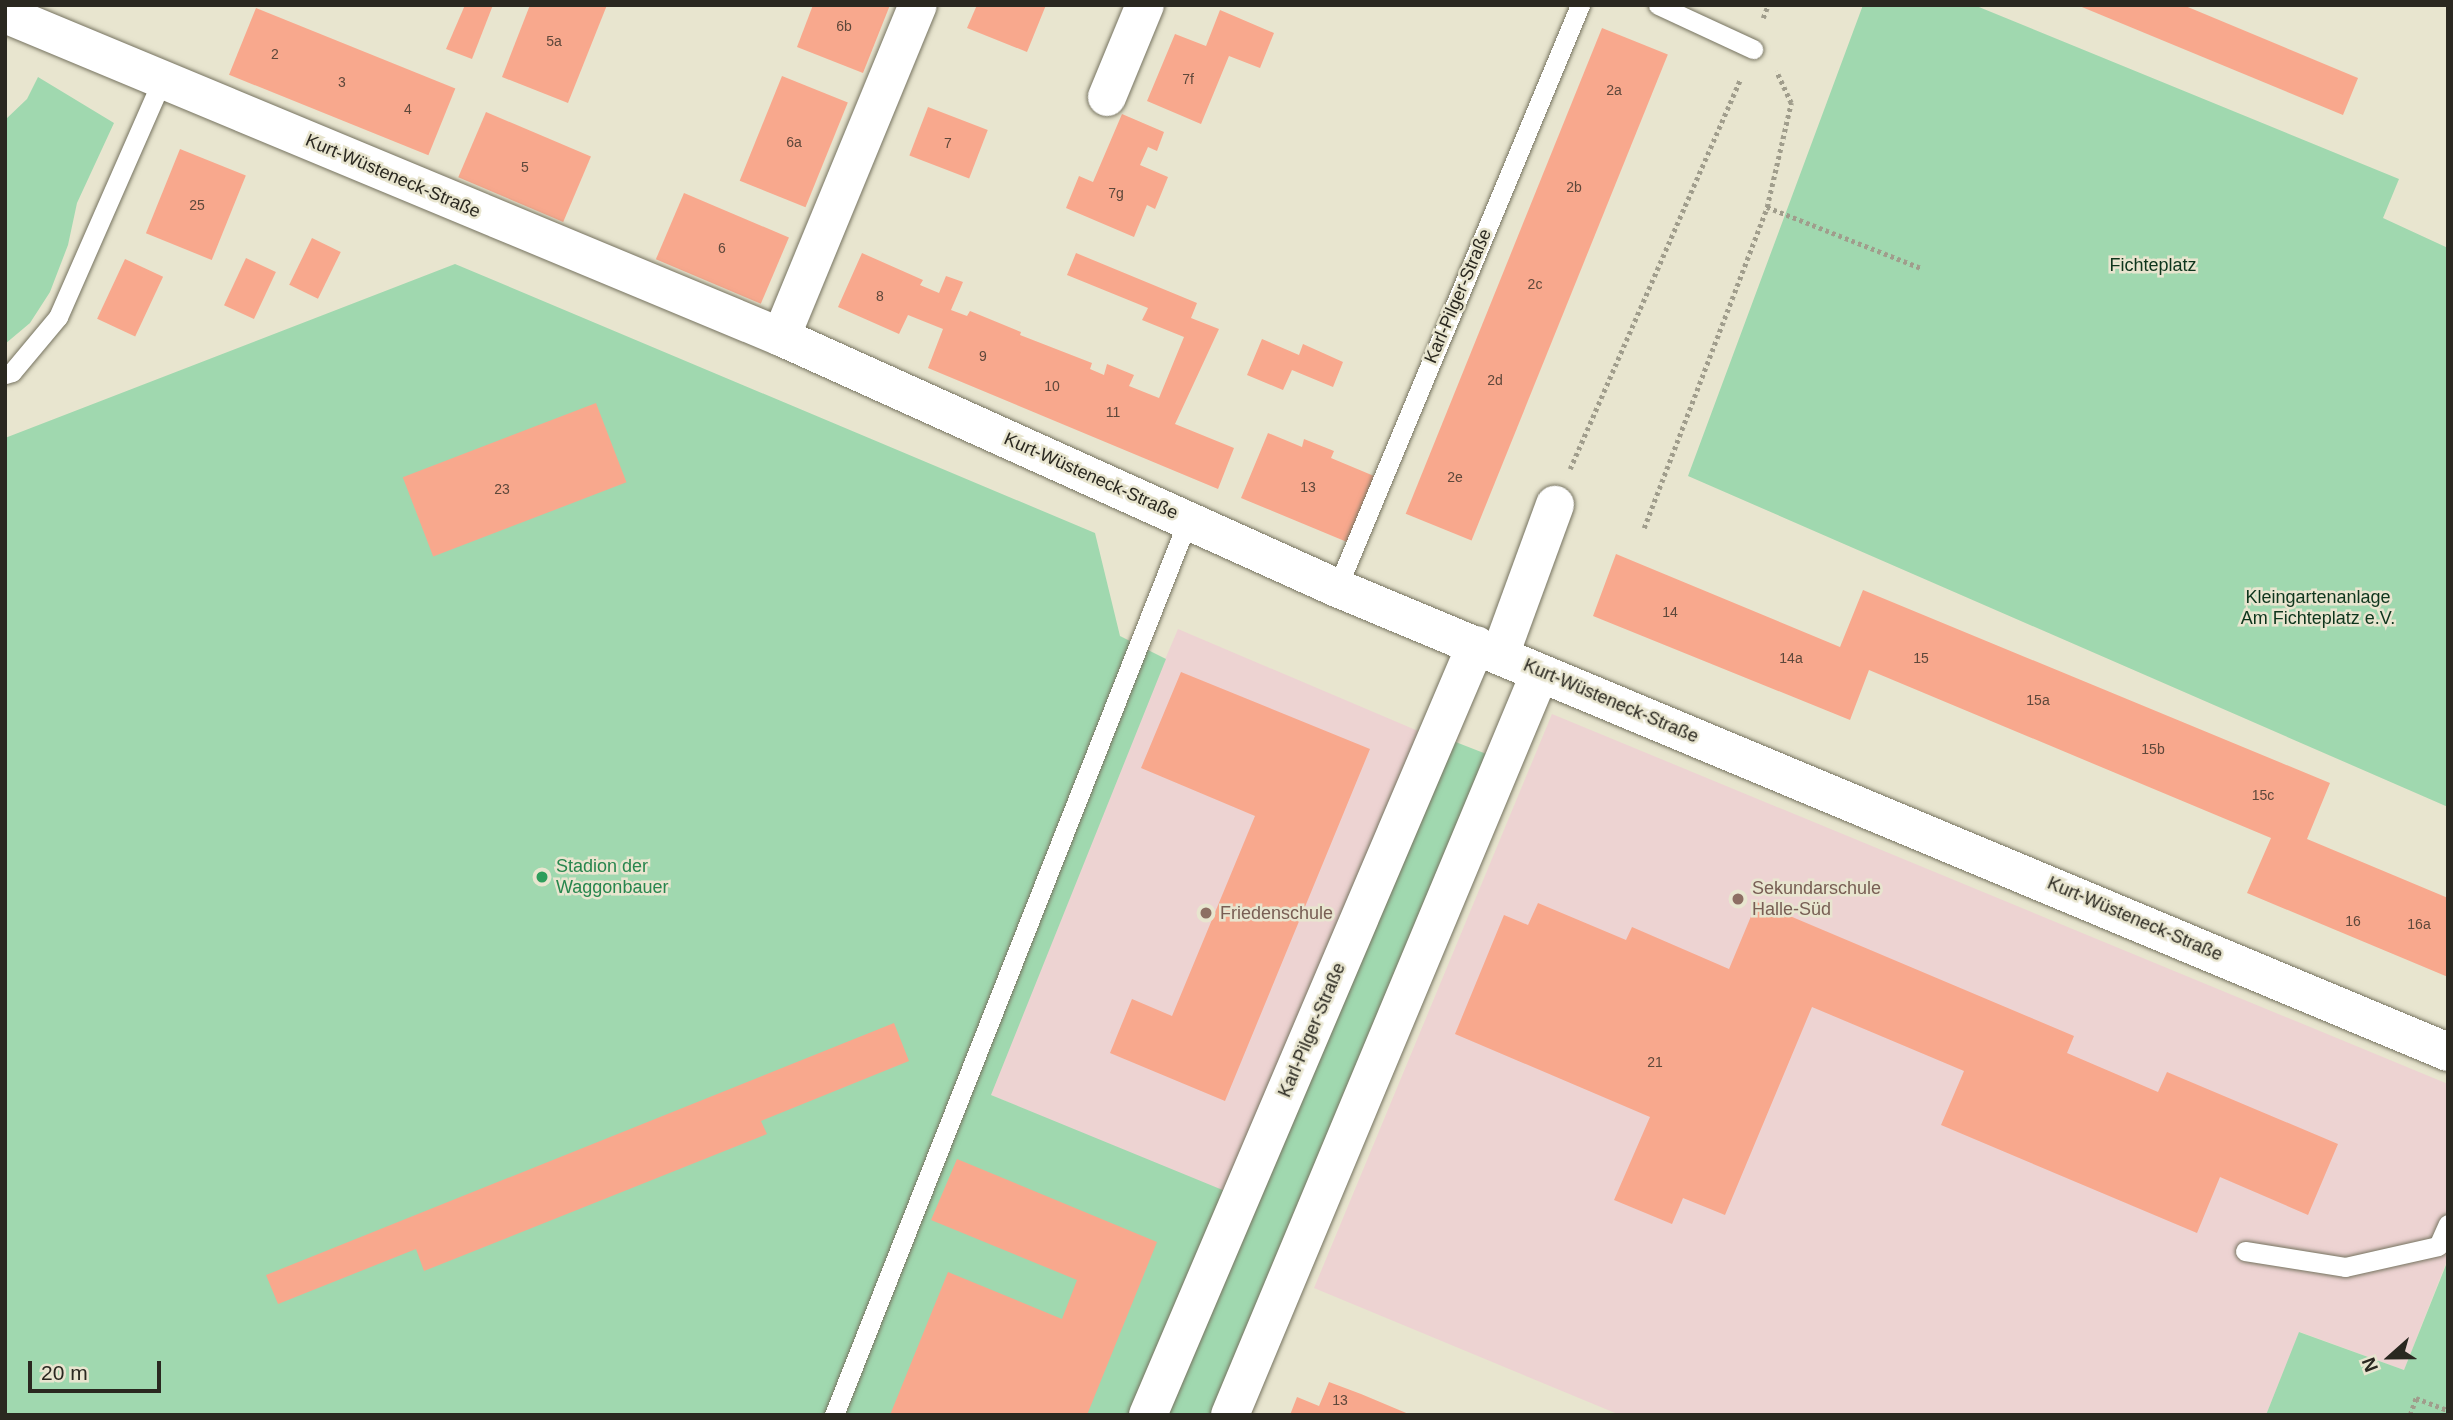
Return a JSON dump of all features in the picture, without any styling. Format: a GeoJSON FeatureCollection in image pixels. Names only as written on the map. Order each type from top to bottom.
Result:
{"type":"FeatureCollection","features":[{"type":"Feature","properties":{"kind":"street"},"geometry":{"type":"LineString","coordinates":[[781,337],[918,5]]}},
{"type":"Feature","properties":{"kind":"street"},"geometry":{"type":"LineString","coordinates":[[1107,97],[1145,5]]}},
{"type":"Feature","properties":{"kind":"street","name":"Kurt-Wüsteneck-Straße"},"geometry":{"type":"LineString","coordinates":[[5,15],[781,337],[1337,588],[2448,1052]]}},
{"type":"Feature","properties":{"kind":"street","name":"Karl-Pilger-Straße"},"geometry":{"type":"LineString","coordinates":[[1147,1415],[1555,505]]}},
{"type":"Feature","properties":{"kind":"street"},"geometry":{"type":"LineString","coordinates":[[1230,1415],[1539,673]]}},
{"type":"Feature","properties":{"kind":"lane","name":"Karl-Pilger-Straße"},"geometry":{"type":"LineString","coordinates":[[1337,588],[1580,5]]}},
{"type":"Feature","properties":{"kind":"lane"},"geometry":{"type":"LineString","coordinates":[[1658,5],[1755,40]]}},
{"type":"Feature","properties":{"kind":"lane"},"geometry":{"type":"LineString","coordinates":[[5,374],[12,372],[58,317],[162,80]]}},
{"type":"Feature","properties":{"kind":"lane"},"geometry":{"type":"LineString","coordinates":[[834,1415],[1188,520]]}},
{"type":"Feature","properties":{"kind":"lane"},"geometry":{"type":"LineString","coordinates":[[2245,1251],[2345,1266],[2438,1246],[2448,1224]]}},
{"type":"Feature","properties":{"kind":"path"},"geometry":{"type":"LineString","coordinates":[[1555,505],[1768,5]]}},
{"type":"Feature","properties":{"kind":"path"},"geometry":{"type":"LineString","coordinates":[[1644,528],[1767,207],[1791,103],[1755,40]]}},
{"type":"Feature","properties":{"kind":"path"},"geometry":{"type":"LineString","coordinates":[[1767,207],[1921,268]]}},
{"type":"Feature","properties":{"kind":"path"},"geometry":{"type":"LineString","coordinates":[[2410,1415],[2416,1398],[2448,1410]]}},
{"type":"Feature","properties":{"kind":"shaded area","name":"Friedenschule"},"geometry":{"type":"Polygon","coordinates":[[[1178,629],[1423,733],[1227,1195],[982,1091],[1178,629]]]}},
{"type":"Feature","properties":{"kind":"shaded area","name":"Sekundarschule Halle-Süd"},"geometry":{"type":"Polygon","coordinates":[[[1552,714],[2448,1084],[2448,1258],[2404,1370],[2300,1332],[2266,1415],[1620,1415],[1314,1288],[1552,714]]]}},
{"type":"Feature","properties":{"kind":"green space"},"geometry":{"type":"Polygon","coordinates":[[[1863,5],[1974,5],[2399,179],[2383,218],[2448,248],[2448,807],[1688,476],[1863,5]]]}},
{"type":"Feature","properties":{"kind":"green space"},"geometry":{"type":"Polygon","coordinates":[[[38,77],[114,123],[77,203],[68,245],[50,292],[30,323],[5,344],[5,120],[27,99],[38,77]]]}},
{"type":"Feature","properties":{"kind":"green space","name":"Stadion der Waggonbauer"},"geometry":{"type":"Polygon","coordinates":[[[455,264],[1095,533],[1120,636],[1166,659],[991,1095],[1230,1193],[1130,1415],[5,1415],[5,438],[455,264]]]}},
{"type":"Feature","properties":{"kind":"green space"},"geometry":{"type":"Polygon","coordinates":[[[1448,739],[1494,757],[1221,1415],[1153,1415],[1448,739]]]}},
{"type":"Feature","properties":{"kind":"green space"},"geometry":{"type":"Polygon","coordinates":[[[2448,1260],[2448,1415],[2266,1415],[2299,1332],[2404,1370],[2448,1260]]]}},
{"type":"Feature","properties":{"kind":"building"},"geometry":{"type":"Polygon","coordinates":[[[465,5],[493,5],[472,59],[446,49],[465,5]]]}},
{"type":"Feature","properties":{"kind":"building"},"geometry":{"type":"Polygon","coordinates":[[[530,5],[607,5],[568,103],[502,77],[530,5]]]}},
{"type":"Feature","properties":{"kind":"building"},"geometry":{"type":"Polygon","coordinates":[[[813,5],[890,5],[863,73],[797,47],[813,5]]]}},
{"type":"Feature","properties":{"kind":"building"},"geometry":{"type":"Polygon","coordinates":[[[977,5],[1046,5],[1027,52],[967,28],[977,5]]]}},
{"type":"Feature","properties":{"kind":"building"},"geometry":{"type":"Polygon","coordinates":[[[2077,5],[2183,5],[2358,78],[2343,115],[2077,5]]]}},
{"type":"Feature","properties":{"kind":"building"},"geometry":{"type":"Polygon","coordinates":[[[256,8],[455,89],[428,155],[229,75],[256,8]]]}},
{"type":"Feature","properties":{"kind":"building"},"geometry":{"type":"Polygon","coordinates":[[[1220,10],[1274,33],[1260,68],[1229,56],[1201,124],[1147,101],[1175,34],[1206,46],[1220,10]]]}},
{"type":"Feature","properties":{"kind":"building"},"geometry":{"type":"Polygon","coordinates":[[[1602,28],[1668,55],[1472,540],[1406,514],[1602,28]]]}},
{"type":"Feature","properties":{"kind":"building"},"geometry":{"type":"Polygon","coordinates":[[[782,76],[848,103],[805,207],[740,181],[782,76]]]}},
{"type":"Feature","properties":{"kind":"building"},"geometry":{"type":"Polygon","coordinates":[[[928,107],[988,130],[969,178],[909,156],[928,107]]]}},
{"type":"Feature","properties":{"kind":"building"},"geometry":{"type":"Polygon","coordinates":[[[486,112],[591,157],[563,222],[458,177],[486,112]]]}},
{"type":"Feature","properties":{"kind":"building"},"geometry":{"type":"Polygon","coordinates":[[[1122,114],[1164,132],[1157,151],[1148,147],[1140,165],[1168,177],[1155,209],[1147,205],[1134,237],[1066,208],[1079,176],[1093,182],[1122,114]]]}},
{"type":"Feature","properties":{"kind":"building"},"geometry":{"type":"Polygon","coordinates":[[[180,149],[246,176],[212,260],[146,233],[180,149]]]}},
{"type":"Feature","properties":{"kind":"building"},"geometry":{"type":"Polygon","coordinates":[[[684,193],[789,238],[761,304],[656,259],[684,193]]]}},
{"type":"Feature","properties":{"kind":"building"},"geometry":{"type":"Polygon","coordinates":[[[312,238],[341,252],[318,299],[289,285],[312,238]]]}},
{"type":"Feature","properties":{"kind":"building"},"geometry":{"type":"Polygon","coordinates":[[[862,253],[923,280],[920,285],[939,293],[946,276],[963,282],[951,310],[967,316],[970,311],[1021,332],[1020,335],[1092,363],[1090,369],[1104,375],[1107,364],[1134,375],[1129,386],[1159,398],[1184,337],[1142,320],[1148,308],[1067,275],[1076,253],[1197,303],[1191,318],[1219,329],[1175,424],[1234,448],[1218,489],[928,368],[943,329],[908,315],[899,334],[838,307],[862,253]]]}},
{"type":"Feature","properties":{"kind":"building"},"geometry":{"type":"Polygon","coordinates":[[[246,258],[276,272],[254,319],[224,305],[246,258]]]}},
{"type":"Feature","properties":{"kind":"building"},"geometry":{"type":"Polygon","coordinates":[[[125,259],[163,277],[135,337],[97,319],[125,259]]]}},
{"type":"Feature","properties":{"kind":"building"},"geometry":{"type":"Polygon","coordinates":[[[1262,339],[1299,355],[1303,344],[1343,362],[1333,387],[1292,370],[1283,390],[1247,375],[1262,339]]]}},
{"type":"Feature","properties":{"kind":"building"},"geometry":{"type":"Polygon","coordinates":[[[596,403],[626,482],[433,557],[403,477],[596,403]]]}},
{"type":"Feature","properties":{"kind":"building"},"geometry":{"type":"Polygon","coordinates":[[[1268,433],[1302,447],[1304,439],[1334,451],[1331,458],[1374,476],[1347,542],[1241,498],[1268,433]]]}},
{"type":"Feature","properties":{"kind":"building"},"geometry":{"type":"Polygon","coordinates":[[[1616,554],[1840,647],[1863,590],[2330,783],[2307,839],[2448,898],[2448,977],[2247,893],[2271,838],[1869,670],[1850,720],[1593,616],[1616,554]]]}},
{"type":"Feature","properties":{"kind":"building"},"geometry":{"type":"Polygon","coordinates":[[[1181,672],[1370,749],[1225,1101],[1110,1053],[1132,999],[1172,1016],[1255,816],[1141,768],[1181,672]]]}},
{"type":"Feature","properties":{"kind":"building"},"geometry":{"type":"Polygon","coordinates":[[[1757,902],[2074,1036],[2067,1053],[2158,1092],[2167,1072],[2338,1144],[2308,1215],[2220,1177],[2197,1233],[1941,1125],[1964,1071],[1812,1007],[1725,1215],[1683,1198],[1672,1224],[1614,1200],[1650,1117],[1455,1034],[1504,915],[1528,925],[1538,903],[1626,940],[1632,927],[1729,969],[1757,902]]]}},
{"type":"Feature","properties":{"kind":"building"},"geometry":{"type":"Polygon","coordinates":[[[894,1023],[909,1061],[761,1121],[767,1134],[424,1271],[416,1249],[278,1304],[266,1275],[894,1023]]]}},
{"type":"Feature","properties":{"kind":"building"},"geometry":{"type":"Polygon","coordinates":[[[957,1159],[1157,1242],[1087,1415],[890,1415],[948,1272],[1062,1319],[1077,1280],[931,1220],[957,1159]]]}},
{"type":"Feature","properties":{"kind":"building"},"geometry":{"type":"Polygon","coordinates":[[[1329,1382],[1411,1415],[1290,1415],[1297,1397],[1319,1406],[1329,1382]]]}},
{"type":"Feature","properties":{"kind":"place","name":"Stadion der Waggonbauer"},"geometry":{"type":"Point","coordinates":[542,877]}},
{"type":"Feature","properties":{"kind":"place","name":"Sekundarschule Halle-Süd"},"geometry":{"type":"Point","coordinates":[1738,899]}},
{"type":"Feature","properties":{"kind":"place","name":"Friedenschule"},"geometry":{"type":"Point","coordinates":[1206,913]}},
{"type":"Feature","properties":{"kind":"park label","name":"Fichteplatz"},"geometry":{"type":"Point","coordinates":[2153,265]}},
{"type":"Feature","properties":{"kind":"park label","name":"Kleingartenanlage Am Fichteplatz e.V."},"geometry":{"type":"Point","coordinates":[2318,608]}}]}
